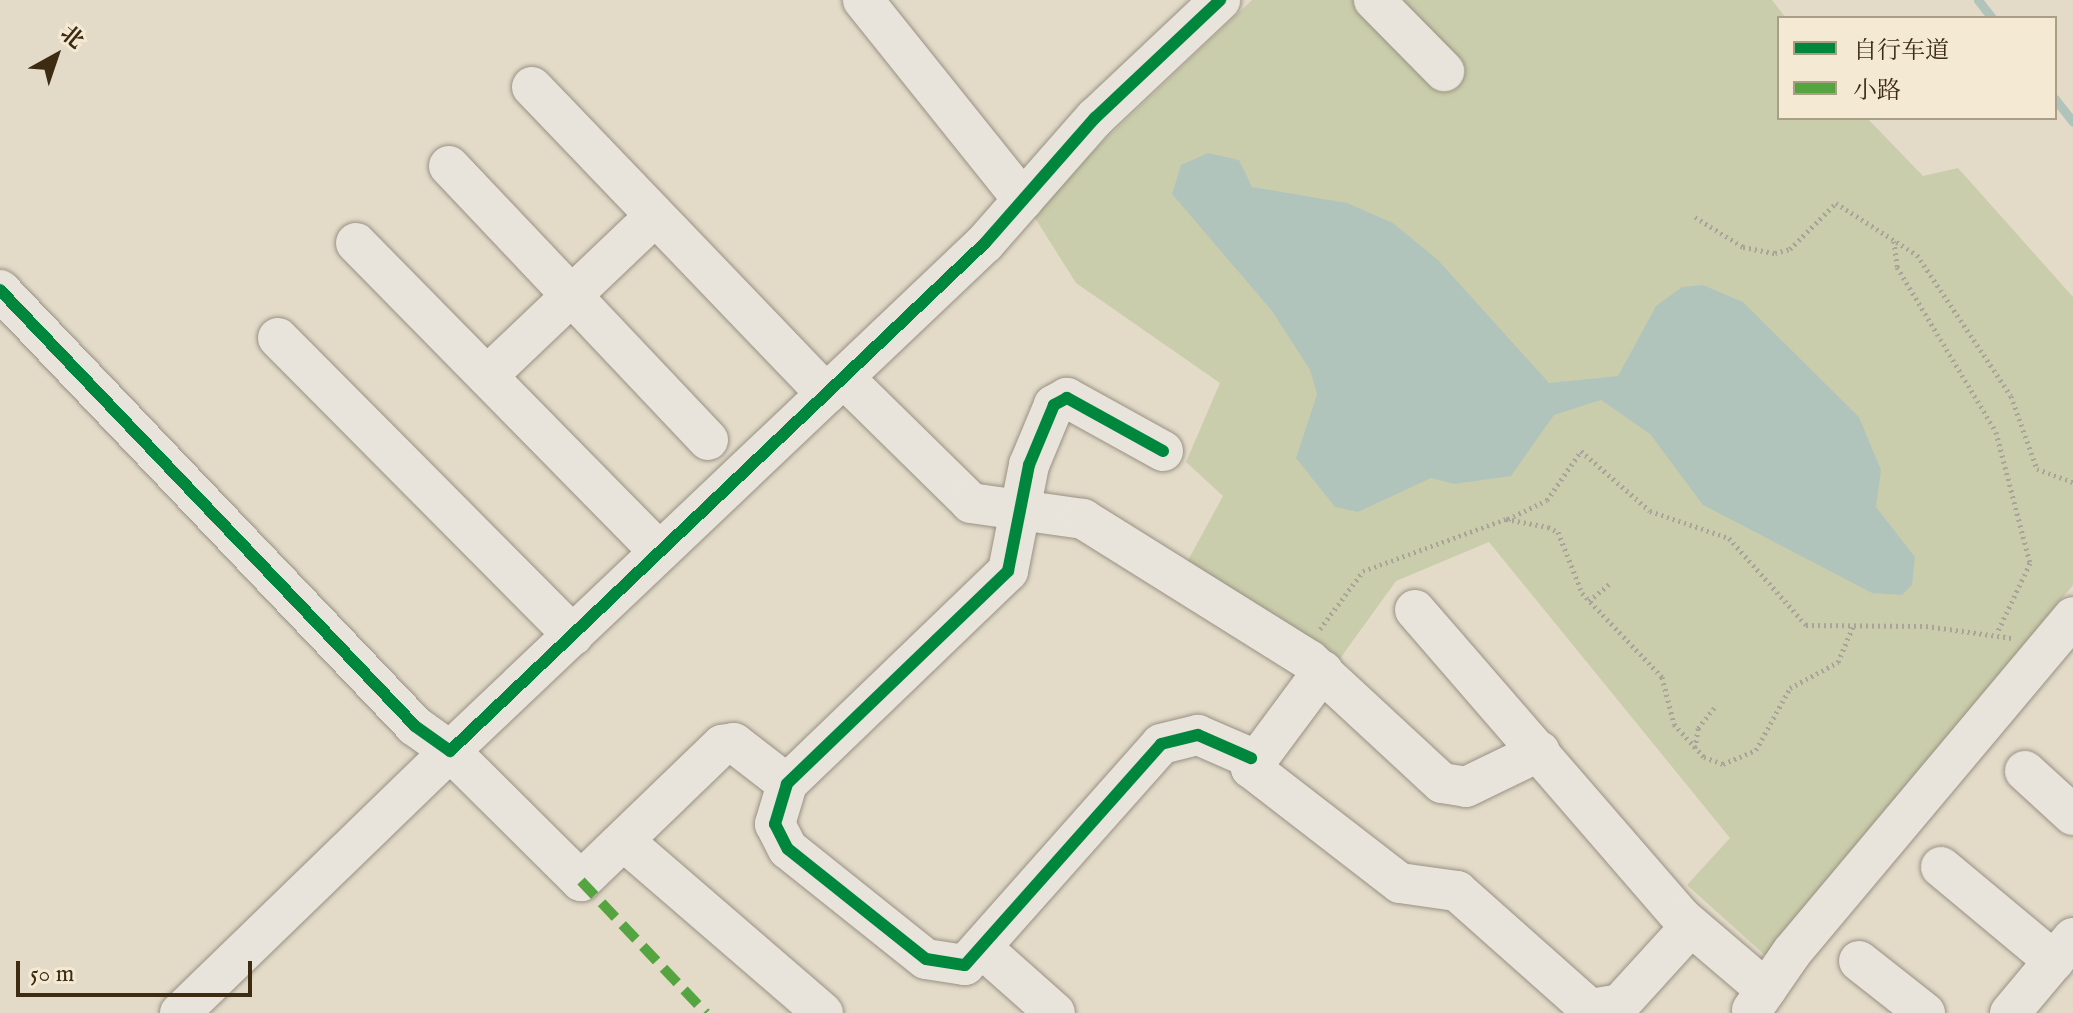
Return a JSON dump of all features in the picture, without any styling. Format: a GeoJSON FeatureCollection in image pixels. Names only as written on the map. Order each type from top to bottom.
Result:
{"type":"FeatureCollection","features":[{"type":"Feature","properties":{"kind":"street"},"geometry":{"type":"LineString","coordinates":[[863,0],[1023,200]]}},
{"type":"Feature","properties":{"kind":"street"},"geometry":{"type":"LineString","coordinates":[[1374,0],[1444,71]]}},
{"type":"Feature","properties":{"kind":"street"},"geometry":{"type":"LineString","coordinates":[[180,1013],[450,751],[835,386],[1023,200],[1095,118],[1216,1]]}},
{"type":"Feature","properties":{"kind":"street"},"geometry":{"type":"LineString","coordinates":[[532,87],[655,216],[835,386],[971,503],[1083,519],[1311,662],[1442,783],[1466,787],[1540,751]]}},
{"type":"Feature","properties":{"kind":"street"},"geometry":{"type":"LineString","coordinates":[[449,166],[708,440]]}},
{"type":"Feature","properties":{"kind":"street"},"geometry":{"type":"LineString","coordinates":[[487,376],[655,216]]}},
{"type":"Feature","properties":{"kind":"street"},"geometry":{"type":"LineString","coordinates":[[356,243],[660,552]]}},
{"type":"Feature","properties":{"kind":"street"},"geometry":{"type":"LineString","coordinates":[[0,290],[415,726],[450,751],[581,881],[626,843],[722,745],[734,743],[787,784]]}},
{"type":"Feature","properties":{"kind":"street"},"geometry":{"type":"LineString","coordinates":[[278,338],[573,635]]}},
{"type":"Feature","properties":{"kind":"street"},"geometry":{"type":"LineString","coordinates":[[1163,451],[1067,398],[1054,405],[1029,465],[1008,571],[996,588],[787,784],[775,824],[788,849],[926,959],[965,965],[983,949],[1161,744],[1198,735],[1251,758]]}},
{"type":"Feature","properties":{"kind":"street"},"geometry":{"type":"LineString","coordinates":[[1415,610],[1759,1001],[2062,636]]}},
{"type":"Feature","properties":{"kind":"street"},"geometry":{"type":"LineString","coordinates":[[1311,662],[1251,758],[1251,768],[1400,883],[1457,891],[1590,1009],[1620,1004],[1691,926]]}},
{"type":"Feature","properties":{"kind":"street"},"geometry":{"type":"LineString","coordinates":[[2025,771],[2073,815]]}},
{"type":"Feature","properties":{"kind":"street"},"geometry":{"type":"LineString","coordinates":[[626,843],[823,1013]]}},
{"type":"Feature","properties":{"kind":"street"},"geometry":{"type":"LineString","coordinates":[[1941,867],[2064,949],[2010,1013]]}},
{"type":"Feature","properties":{"kind":"street"},"geometry":{"type":"LineString","coordinates":[[983,949],[1055,1013]]}},
{"type":"Feature","properties":{"kind":"street"},"geometry":{"type":"LineString","coordinates":[[1859,961],[1925,1013]]}},
{"type":"Feature","properties":{"kind":"path"},"geometry":{"type":"LineString","coordinates":[[1695,217],[1743,247],[1775,253],[1790,249],[1836,203],[1917,255],[2011,396],[2037,469],[2073,482]]}},
{"type":"Feature","properties":{"kind":"path"},"geometry":{"type":"LineString","coordinates":[[1893,240],[1897,267],[1996,432],[2030,563],[1997,633]]}},
{"type":"Feature","properties":{"kind":"path"},"geometry":{"type":"LineString","coordinates":[[1311,662],[1363,571],[1506,519],[1547,500],[1581,451],[1650,511],[1729,538],[1806,625],[2062,636]]}},
{"type":"Feature","properties":{"kind":"path"},"geometry":{"type":"LineString","coordinates":[[1506,519],[1558,532],[1589,601],[1662,677],[1674,724],[1695,749],[1723,764],[1756,750],[1790,688],[1838,662],[1853,627]]}},
{"type":"Feature","properties":{"kind":"path"},"geometry":{"type":"LineString","coordinates":[[1589,601],[1609,584]]}},
{"type":"Feature","properties":{"kind":"path"},"geometry":{"type":"LineString","coordinates":[[1695,749],[1698,728],[1714,708]]}},
{"type":"Feature","properties":{"kind":"green space"},"geometry":{"type":"Polygon","coordinates":[[[1252,0],[1772,0],[1784,16],[1777,16],[1777,120],[1869,120],[1923,176],[1958,168],[2073,297],[2073,585],[1767,957],[1687,885],[1730,838],[1489,542],[1396,581],[1339,660],[1186,564],[1223,496],[1186,462],[1220,383],[1076,283],[1035,218],[1052,190],[1252,0]]]}},
{"type":"Feature","properties":{"kind":"shaded area"},"geometry":{"type":"Polygon","coordinates":[[[1208,153],[1239,160],[1252,187],[1347,203],[1393,223],[1438,260],[1549,383],[1618,376],[1656,306],[1682,287],[1703,285],[1743,302],[1859,417],[1881,470],[1876,507],[1915,557],[1912,585],[1902,595],[1872,593],[1703,505],[1650,434],[1601,400],[1554,415],[1511,476],[1454,484],[1431,478],[1358,512],[1335,507],[1296,458],[1317,394],[1310,370],[1272,311],[1172,194],[1181,165],[1208,153]]]}},
{"type":"Feature","properties":{"kind":"waterway"},"geometry":{"type":"LineString","coordinates":[[1978,0],[1990,16]]}},
{"type":"Feature","properties":{"kind":"waterway"},"geometry":{"type":"LineString","coordinates":[[2057,102],[2073,122]]}},
{"type":"Feature","properties":{"kind":"marked path"},"geometry":{"type":"LineString","coordinates":[[581,881],[706,1013]]}},
{"type":"Feature","properties":{"kind":"cycle path"},"geometry":{"type":"LineString","coordinates":[[0,290],[415,726],[450,751],[985,243],[1095,118],[1220,0]]}},
{"type":"Feature","properties":{"kind":"cycle path"},"geometry":{"type":"LineString","coordinates":[[1163,451],[1067,398],[1054,405],[1029,465],[1008,571],[787,784],[775,824],[788,849],[926,959],[965,965],[1161,744],[1198,735],[1251,758]]}}]}
